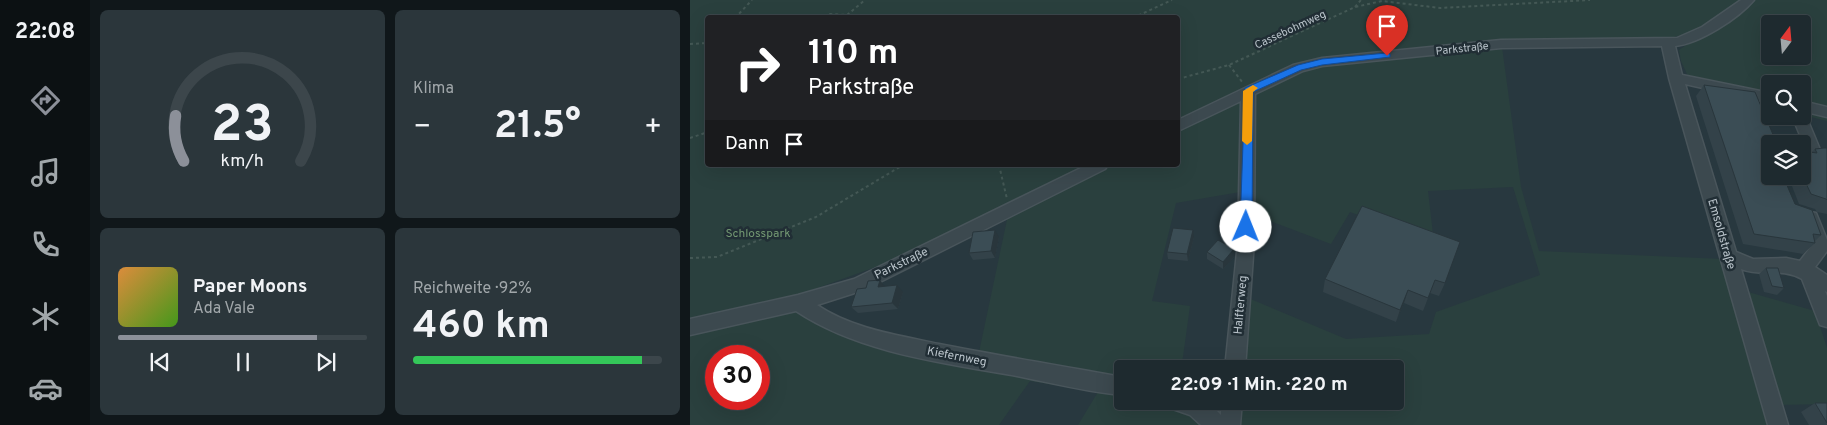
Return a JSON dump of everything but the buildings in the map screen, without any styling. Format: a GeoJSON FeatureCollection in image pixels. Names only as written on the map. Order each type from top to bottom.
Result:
{"type":"FeatureCollection","features":[{"type":"Feature","properties":{"kind":"street","name":"Parkstraße"},"geometry":{"type":"LineString","coordinates":[[1180,125],[1298,68],[1322,62],[1501,44],[1668,43],[1693,38],[1748,0]]}},
{"type":"Feature","properties":{"kind":"street","name":"Emsoldstraße"},"geometry":{"type":"LineString","coordinates":[[1668,43],[1676,78],[1778,425]]}},
{"type":"Feature","properties":{"kind":"street"},"geometry":{"type":"LineString","coordinates":[[1676,78],[1761,96]]}},
{"type":"Feature","properties":{"kind":"street","name":"Halfterweg"},"geometry":{"type":"LineString","coordinates":[[1236,360],[1246,242],[1248,91]]}},
{"type":"Feature","properties":{"kind":"street"},"geometry":{"type":"LineString","coordinates":[[1811,108],[1827,112]]}},
{"type":"Feature","properties":{"kind":"street","name":"Parkstraße"},"geometry":{"type":"LineString","coordinates":[[690,327],[798,303],[858,285],[1096,167]]}},
{"type":"Feature","properties":{"kind":"street"},"geometry":{"type":"LineString","coordinates":[[1792,210],[1808,215],[1821,246],[1806,266],[1826,314]]}},
{"type":"Feature","properties":{"kind":"street"},"geometry":{"type":"LineString","coordinates":[[1729,257],[1753,266],[1786,265],[1827,284]]}},
{"type":"Feature","properties":{"kind":"street","name":"Kiefernweg"},"geometry":{"type":"LineString","coordinates":[[798,303],[824,320],[879,340],[976,360],[1114,385]]}},
{"type":"Feature","properties":{"kind":"street"},"geometry":{"type":"LineString","coordinates":[[1203,410],[1217,425]]}},
{"type":"Feature","properties":{"kind":"street"},"geometry":{"type":"LineString","coordinates":[[1230,425],[1231,410]]}},
{"type":"Feature","properties":{"kind":"path"},"geometry":{"type":"LineString","coordinates":[[738,15],[752,0]]}},
{"type":"Feature","properties":{"kind":"path"},"geometry":{"type":"LineString","coordinates":[[848,15],[865,0]]}},
{"type":"Feature","properties":{"kind":"path"},"geometry":{"type":"LineString","coordinates":[[1140,15],[1172,0]]}},
{"type":"Feature","properties":{"kind":"path"},"geometry":{"type":"LineString","coordinates":[[1355,7],[1361,0]]}},
{"type":"Feature","properties":{"kind":"path","name":"Cassebohmweg"},"geometry":{"type":"LineString","coordinates":[[1180,78],[1229,65],[1355,7],[1382,0],[1440,8],[1590,0]]}},
{"type":"Feature","properties":{"kind":"path"},"geometry":{"type":"LineString","coordinates":[[690,44],[705,43]]}},
{"type":"Feature","properties":{"kind":"path"},"geometry":{"type":"LineString","coordinates":[[1229,65],[1248,91]]}},
{"type":"Feature","properties":{"kind":"path"},"geometry":{"type":"LineString","coordinates":[[690,138],[705,133]]}},
{"type":"Feature","properties":{"kind":"path"},"geometry":{"type":"LineString","coordinates":[[690,258],[717,258],[816,217],[901,167]]}},
{"type":"Feature","properties":{"kind":"path"},"geometry":{"type":"LineString","coordinates":[[999,167],[1009,211]]}},
{"type":"Feature","properties":{"kind":"green space","name":"Schlosspark"},"geometry":{"type":"Polygon","coordinates":[[[690,0],[1744,0],[1702,30],[1666,39],[1349,56],[1294,64],[1180,120],[1180,15],[705,15],[705,167],[1083,167],[881,265],[798,295],[690,319],[690,0]]]}},
{"type":"Feature","properties":{"kind":"green space"},"geometry":{"type":"Polygon","coordinates":[[[1752,0],[1827,0],[1827,121],[1811,117],[1811,75],[1761,75],[1761,102],[1691,83],[1681,61],[1679,50],[1752,0]]]}},
{"type":"Feature","properties":{"kind":"green space"},"geometry":{"type":"Polygon","coordinates":[[[1502,47],[1521,187],[1539,251],[1723,259],[1776,425],[1078,425],[1098,392],[1030,381],[999,425],[690,425],[690,333],[810,305],[882,337],[978,357],[1008,215],[1105,167],[1180,167],[1180,130],[1301,70],[1352,62],[1502,47]],[[1513,187],[1428,191],[1434,243],[1350,212],[1331,244],[1246,212],[1246,191],[1176,203],[1152,301],[1190,306],[1183,360],[1114,360],[1114,410],[1404,410],[1404,360],[1235,360],[1241,295],[1346,339],[1429,334],[1436,312],[1540,275],[1513,187]]]}},
{"type":"Feature","properties":{"kind":"green space"},"geometry":{"type":"Polygon","coordinates":[[[1741,290],[1815,311],[1827,348],[1827,404],[1774,405],[1741,290]]]}},
{"type":"Feature","properties":{"kind":"slow traffic"},"geometry":{"type":"LineString","coordinates":[[1247,141],[1248,91],[1253,88]]}},
{"type":"Feature","properties":{"kind":"route"},"geometry":{"type":"LineString","coordinates":[[1246,227],[1248,91],[1298,68],[1322,62],[1387,56]]}}]}
